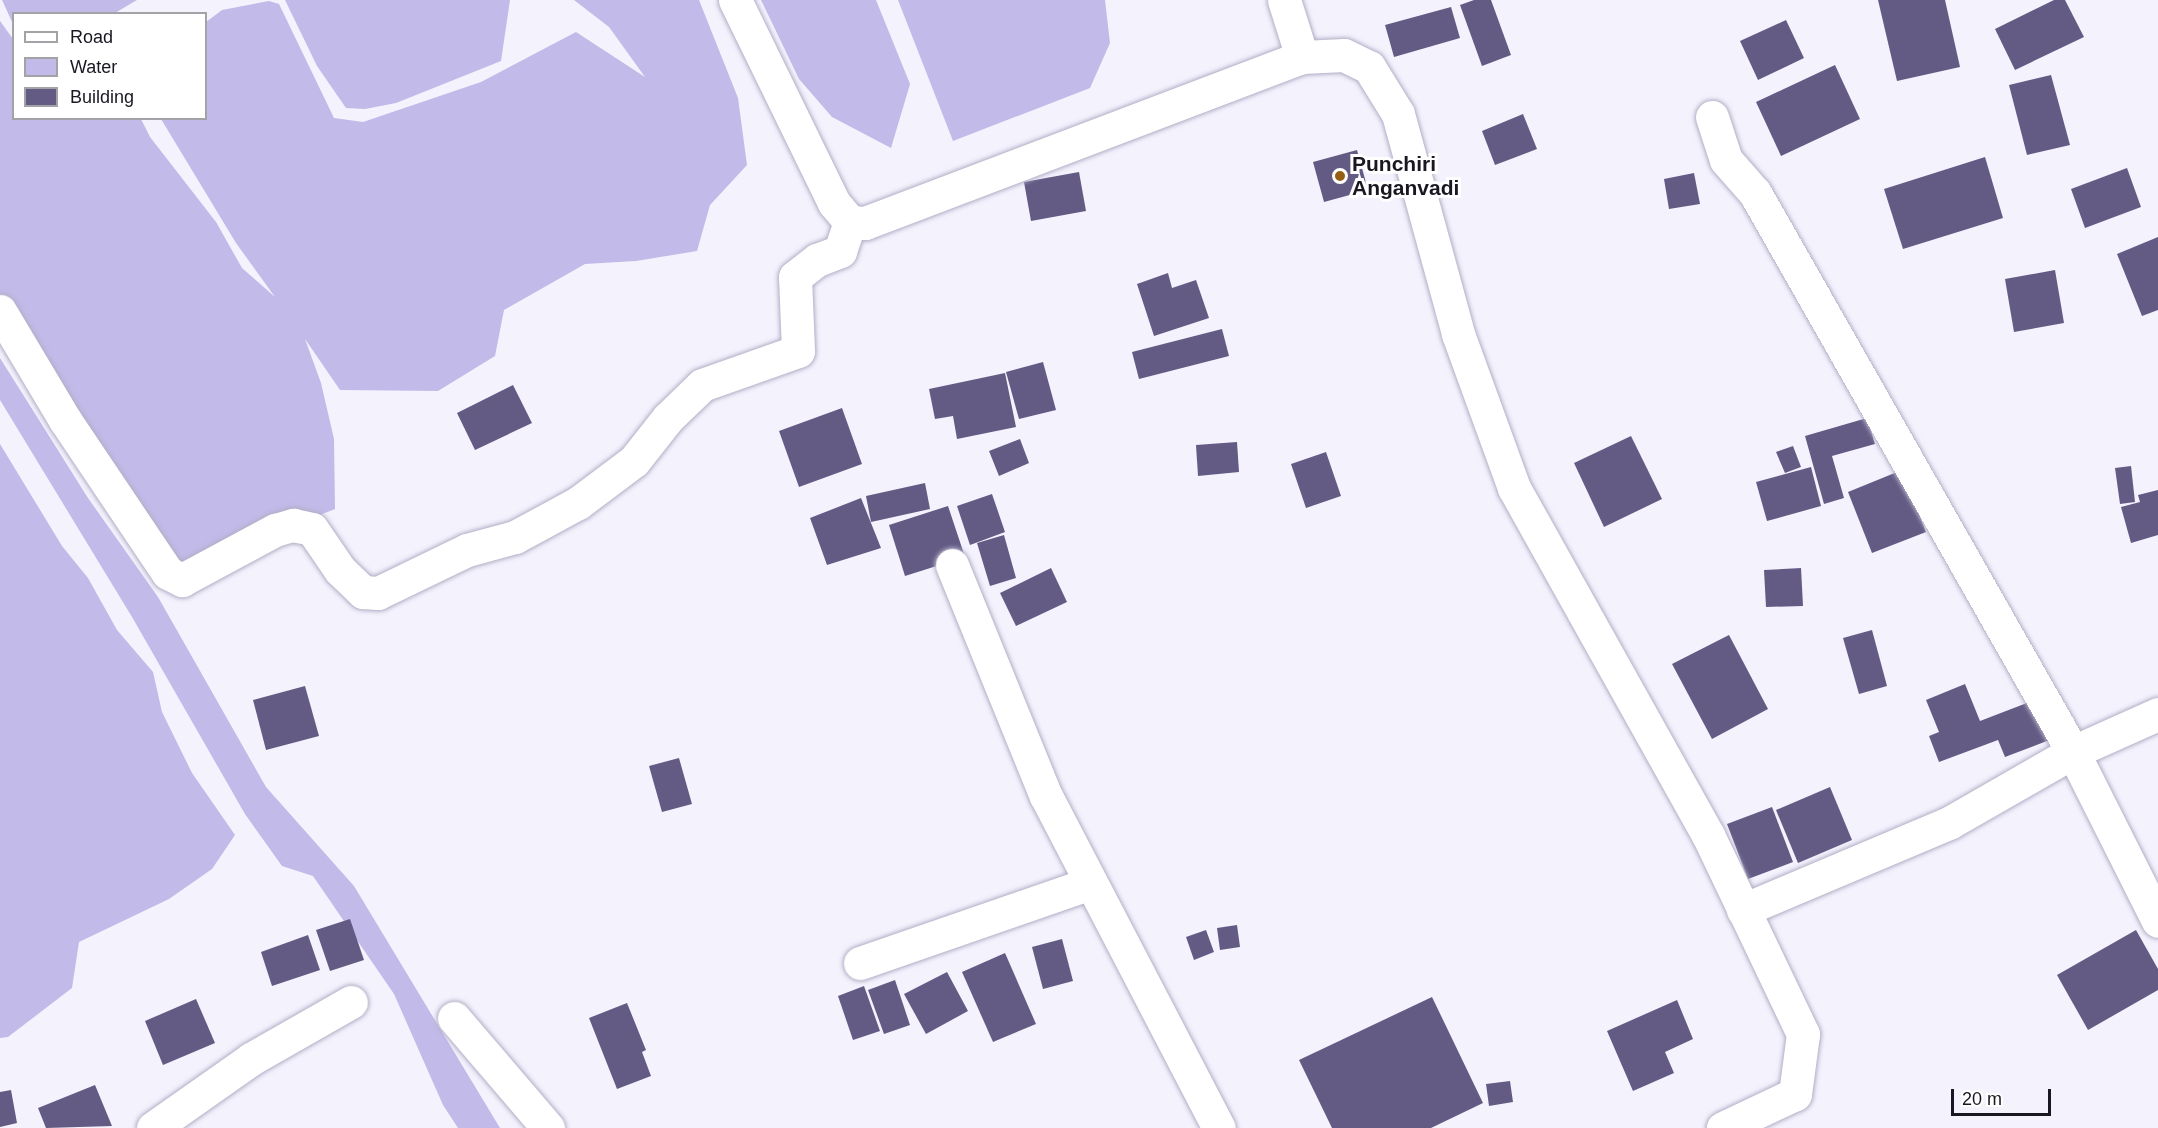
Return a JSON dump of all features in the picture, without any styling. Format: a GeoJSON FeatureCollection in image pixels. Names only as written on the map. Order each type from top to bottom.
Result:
{"type":"FeatureCollection","features":[{"type":"Feature","properties":{"kind":"street"},"geometry":{"type":"LineString","coordinates":[[735,0],[834,202],[850,222],[865,223],[1302,57],[1344,55],[1370,66],[1398,114],[1458,334],[1514,488],[1708,835],[1803,1034],[1795,1094],[1723,1128]]}},
{"type":"Feature","properties":{"kind":"street"},"geometry":{"type":"LineString","coordinates":[[1284,0],[1302,57]]}},
{"type":"Feature","properties":{"kind":"street"},"geometry":{"type":"LineString","coordinates":[[1712,117],[1726,160],[1755,193],[2073,752],[2158,921]]}},
{"type":"Feature","properties":{"kind":"street"},"geometry":{"type":"LineString","coordinates":[[0,311],[65,420],[168,573],[182,580],[274,530],[293,525],[312,530],[340,570],[363,592],[378,593],[467,550],[515,537],[578,503],[634,461],[668,418],[702,386],[798,351],[795,277],[817,260],[840,251],[850,222]]}},
{"type":"Feature","properties":{"kind":"street"},"geometry":{"type":"LineString","coordinates":[[952,565],[1027,754],[1219,1128]]}},
{"type":"Feature","properties":{"kind":"street"},"geometry":{"type":"LineString","coordinates":[[1743,910],[1949,824],[2073,752],[2158,714]]}},
{"type":"Feature","properties":{"kind":"street"},"geometry":{"type":"LineString","coordinates":[[860,963],[1092,883]]}},
{"type":"Feature","properties":{"kind":"street"},"geometry":{"type":"LineString","coordinates":[[153,1128],[251,1059],[351,1002]]}},
{"type":"Feature","properties":{"kind":"street"},"geometry":{"type":"LineString","coordinates":[[454,1018],[548,1128]]}},
{"type":"Feature","properties":{"kind":"water"},"geometry":{"type":"Polygon","coordinates":[[[2,0],[137,0],[117,12],[12,12],[12,22],[2,0]]]}},
{"type":"Feature","properties":{"kind":"water"},"geometry":{"type":"Polygon","coordinates":[[[285,0],[510,0],[501,61],[396,103],[365,109],[346,108],[317,66],[285,0]]]}},
{"type":"Feature","properties":{"kind":"water"},"geometry":{"type":"Polygon","coordinates":[[[574,0],[699,0],[738,98],[747,165],[710,205],[697,251],[636,261],[585,264],[504,310],[495,356],[438,391],[340,390],[305,339],[321,383],[334,439],[335,509],[174,573],[0,321],[0,21],[12,38],[12,120],[142,120],[150,137],[216,222],[242,268],[275,297],[236,243],[162,120],[207,120],[207,21],[222,10],[269,1],[279,4],[334,118],[363,122],[481,82],[576,32],[645,77],[609,27],[574,0]]]}},
{"type":"Feature","properties":{"kind":"water"},"geometry":{"type":"Polygon","coordinates":[[[761,0],[876,0],[910,84],[891,148],[832,117],[799,79],[761,0]]]}},
{"type":"Feature","properties":{"kind":"water"},"geometry":{"type":"Polygon","coordinates":[[[898,0],[1105,0],[1110,43],[1090,88],[953,141],[898,0]]]}},
{"type":"Feature","properties":{"kind":"water"},"geometry":{"type":"Polygon","coordinates":[[[0,358],[88,498],[158,597],[266,787],[354,886],[500,1128],[458,1128],[443,1105],[394,994],[313,876],[282,866],[245,814],[132,617],[0,400],[0,358]]]}},
{"type":"Feature","properties":{"kind":"water"},"geometry":{"type":"Polygon","coordinates":[[[0,444],[62,546],[88,578],[117,630],[153,672],[162,712],[192,773],[235,835],[212,869],[169,899],[79,942],[72,988],[8,1037],[0,1038],[0,444]]]}},
{"type":"Feature","properties":{"kind":"building"},"geometry":{"type":"Polygon","coordinates":[[[1474,0],[1491,0],[1511,55],[1482,66],[1460,5],[1474,0]]]}},
{"type":"Feature","properties":{"kind":"building"},"geometry":{"type":"Polygon","coordinates":[[[1878,0],[1945,0],[1960,67],[1897,81],[1878,0]]]}},
{"type":"Feature","properties":{"kind":"building"},"geometry":{"type":"Polygon","coordinates":[[[2054,0],[2065,0],[2084,37],[2015,70],[1995,29],[2054,0]]]}},
{"type":"Feature","properties":{"kind":"building"},"geometry":{"type":"Polygon","coordinates":[[[1451,7],[1460,38],[1394,57],[1385,25],[1451,7]]]}},
{"type":"Feature","properties":{"kind":"building"},"geometry":{"type":"Polygon","coordinates":[[[1786,20],[1804,58],[1758,80],[1740,41],[1786,20]]]}},
{"type":"Feature","properties":{"kind":"building"},"geometry":{"type":"Polygon","coordinates":[[[1835,65],[1860,119],[1781,156],[1756,102],[1835,65]]]}},
{"type":"Feature","properties":{"kind":"building"},"geometry":{"type":"Polygon","coordinates":[[[2051,75],[2070,145],[2027,155],[2009,85],[2051,75]]]}},
{"type":"Feature","properties":{"kind":"building"},"geometry":{"type":"Polygon","coordinates":[[[1523,114],[1537,149],[1495,165],[1482,131],[1523,114]]]}},
{"type":"Feature","properties":{"kind":"building","name":"Punchiri Anganvadi"},"geometry":{"type":"Polygon","coordinates":[[[1357,150],[1368,190],[1324,202],[1313,162],[1357,150]]]}},
{"type":"Feature","properties":{"kind":"building"},"geometry":{"type":"Polygon","coordinates":[[[1985,157],[2003,218],[1903,249],[1884,189],[1985,157]]]}},
{"type":"Feature","properties":{"kind":"building"},"geometry":{"type":"Polygon","coordinates":[[[2127,168],[2141,207],[2085,228],[2071,189],[2127,168]]]}},
{"type":"Feature","properties":{"kind":"building"},"geometry":{"type":"Polygon","coordinates":[[[1079,172],[1086,211],[1031,221],[1024,182],[1079,172]]]}},
{"type":"Feature","properties":{"kind":"building"},"geometry":{"type":"Polygon","coordinates":[[[1694,173],[1700,204],[1669,209],[1664,179],[1694,173]]]}},
{"type":"Feature","properties":{"kind":"building"},"geometry":{"type":"Polygon","coordinates":[[[2158,237],[2158,310],[2142,316],[2117,254],[2158,237]]]}},
{"type":"Feature","properties":{"kind":"building"},"geometry":{"type":"Polygon","coordinates":[[[2055,270],[2064,323],[2014,332],[2005,279],[2055,270]]]}},
{"type":"Feature","properties":{"kind":"building"},"geometry":{"type":"Polygon","coordinates":[[[1168,273],[1172,288],[1196,280],[1209,318],[1154,336],[1137,284],[1168,273]]]}},
{"type":"Feature","properties":{"kind":"building"},"geometry":{"type":"Polygon","coordinates":[[[1222,329],[1229,356],[1139,379],[1132,352],[1222,329]]]}},
{"type":"Feature","properties":{"kind":"building"},"geometry":{"type":"Polygon","coordinates":[[[1043,362],[1056,410],[1019,419],[1006,372],[1043,362]]]}},
{"type":"Feature","properties":{"kind":"building"},"geometry":{"type":"Polygon","coordinates":[[[1005,373],[1016,427],[957,439],[953,416],[935,419],[929,389],[1005,373]]]}},
{"type":"Feature","properties":{"kind":"building"},"geometry":{"type":"Polygon","coordinates":[[[513,385],[532,423],[475,450],[457,413],[513,385]]]}},
{"type":"Feature","properties":{"kind":"building"},"geometry":{"type":"Polygon","coordinates":[[[842,408],[862,464],[799,487],[779,431],[842,408]]]}},
{"type":"Feature","properties":{"kind":"building"},"geometry":{"type":"Polygon","coordinates":[[[1867,418],[1875,444],[1832,456],[1844,498],[1824,504],[1805,436],[1867,418]]]}},
{"type":"Feature","properties":{"kind":"building"},"geometry":{"type":"Polygon","coordinates":[[[1631,436],[1662,499],[1604,527],[1574,463],[1631,436]]]}},
{"type":"Feature","properties":{"kind":"building"},"geometry":{"type":"Polygon","coordinates":[[[1020,439],[1029,463],[999,476],[989,451],[1020,439]]]}},
{"type":"Feature","properties":{"kind":"building"},"geometry":{"type":"Polygon","coordinates":[[[1237,442],[1239,472],[1198,476],[1196,445],[1237,442]]]}},
{"type":"Feature","properties":{"kind":"building"},"geometry":{"type":"Polygon","coordinates":[[[1793,446],[1801,467],[1785,473],[1776,452],[1793,446]]]}},
{"type":"Feature","properties":{"kind":"building"},"geometry":{"type":"Polygon","coordinates":[[[1326,452],[1341,496],[1306,508],[1291,464],[1326,452]]]}},
{"type":"Feature","properties":{"kind":"building"},"geometry":{"type":"Polygon","coordinates":[[[2131,466],[2135,502],[2120,504],[2115,468],[2131,466]]]}},
{"type":"Feature","properties":{"kind":"building"},"geometry":{"type":"Polygon","coordinates":[[[1811,467],[1821,506],[1767,521],[1756,482],[1811,467]]]}},
{"type":"Feature","properties":{"kind":"building"},"geometry":{"type":"Polygon","coordinates":[[[1902,470],[1926,532],[1872,553],[1848,492],[1902,470]]]}},
{"type":"Feature","properties":{"kind":"building"},"geometry":{"type":"Polygon","coordinates":[[[925,483],[930,509],[871,522],[866,496],[925,483]]]}},
{"type":"Feature","properties":{"kind":"building"},"geometry":{"type":"Polygon","coordinates":[[[2158,490],[2158,535],[2131,543],[2121,507],[2140,502],[2138,495],[2158,490]]]}},
{"type":"Feature","properties":{"kind":"building"},"geometry":{"type":"Polygon","coordinates":[[[992,494],[1005,532],[970,545],[957,506],[992,494]]]}},
{"type":"Feature","properties":{"kind":"building"},"geometry":{"type":"Polygon","coordinates":[[[861,498],[881,548],[827,565],[810,518],[861,498]]]}},
{"type":"Feature","properties":{"kind":"building"},"geometry":{"type":"Polygon","coordinates":[[[948,506],[965,557],[905,576],[889,525],[948,506]]]}},
{"type":"Feature","properties":{"kind":"building"},"geometry":{"type":"Polygon","coordinates":[[[1004,535],[1016,578],[990,586],[977,543],[1004,535]]]}},
{"type":"Feature","properties":{"kind":"building"},"geometry":{"type":"Polygon","coordinates":[[[1051,568],[1067,602],[1016,626],[1000,593],[1051,568]]]}},
{"type":"Feature","properties":{"kind":"building"},"geometry":{"type":"Polygon","coordinates":[[[1801,568],[1803,606],[1766,607],[1764,570],[1801,568]]]}},
{"type":"Feature","properties":{"kind":"building"},"geometry":{"type":"Polygon","coordinates":[[[1872,630],[1887,686],[1859,694],[1843,638],[1872,630]]]}},
{"type":"Feature","properties":{"kind":"building"},"geometry":{"type":"Polygon","coordinates":[[[1729,635],[1768,709],[1712,739],[1672,664],[1729,635]]]}},
{"type":"Feature","properties":{"kind":"building"},"geometry":{"type":"Polygon","coordinates":[[[1965,684],[1980,721],[2037,699],[2052,739],[2005,757],[1998,740],[1939,762],[1929,736],[1939,732],[1926,700],[1965,684]]]}},
{"type":"Feature","properties":{"kind":"building"},"geometry":{"type":"Polygon","coordinates":[[[305,686],[319,736],[266,750],[253,700],[305,686]]]}},
{"type":"Feature","properties":{"kind":"building"},"geometry":{"type":"Polygon","coordinates":[[[679,758],[692,804],[662,812],[649,766],[679,758]]]}},
{"type":"Feature","properties":{"kind":"building"},"geometry":{"type":"Polygon","coordinates":[[[1830,787],[1852,840],[1798,863],[1776,810],[1830,787]]]}},
{"type":"Feature","properties":{"kind":"building"},"geometry":{"type":"Polygon","coordinates":[[[1772,807],[1793,862],[1748,879],[1727,824],[1772,807]]]}},
{"type":"Feature","properties":{"kind":"building"},"geometry":{"type":"Polygon","coordinates":[[[350,919],[364,960],[330,971],[316,930],[350,919]]]}},
{"type":"Feature","properties":{"kind":"building"},"geometry":{"type":"Polygon","coordinates":[[[1237,925],[1240,947],[1220,950],[1217,928],[1237,925]]]}},
{"type":"Feature","properties":{"kind":"building"},"geometry":{"type":"Polygon","coordinates":[[[1206,930],[1214,952],[1194,960],[1186,937],[1206,930]]]}},
{"type":"Feature","properties":{"kind":"building"},"geometry":{"type":"Polygon","coordinates":[[[2136,930],[2158,969],[2158,990],[2088,1030],[2057,975],[2136,930]]]}},
{"type":"Feature","properties":{"kind":"building"},"geometry":{"type":"Polygon","coordinates":[[[308,935],[320,970],[272,986],[261,952],[308,935]]]}},
{"type":"Feature","properties":{"kind":"building"},"geometry":{"type":"Polygon","coordinates":[[[1062,939],[1073,981],[1043,989],[1032,947],[1062,939]]]}},
{"type":"Feature","properties":{"kind":"building"},"geometry":{"type":"Polygon","coordinates":[[[1005,953],[1036,1024],[993,1042],[962,972],[1005,953]]]}},
{"type":"Feature","properties":{"kind":"building"},"geometry":{"type":"Polygon","coordinates":[[[947,972],[968,1011],[926,1034],[904,994],[947,972]]]}},
{"type":"Feature","properties":{"kind":"building"},"geometry":{"type":"Polygon","coordinates":[[[895,980],[910,1025],[884,1034],[868,990],[895,980]]]}},
{"type":"Feature","properties":{"kind":"building"},"geometry":{"type":"Polygon","coordinates":[[[864,986],[880,1031],[853,1040],[838,996],[864,986]]]}},
{"type":"Feature","properties":{"kind":"building"},"geometry":{"type":"Polygon","coordinates":[[[1432,997],[1483,1103],[1431,1128],[1332,1128],[1299,1060],[1432,997]]]}},
{"type":"Feature","properties":{"kind":"building"},"geometry":{"type":"Polygon","coordinates":[[[196,999],[215,1043],[163,1065],[145,1021],[196,999]]]}},
{"type":"Feature","properties":{"kind":"building"},"geometry":{"type":"Polygon","coordinates":[[[1677,1000],[1693,1039],[1665,1052],[1674,1073],[1633,1091],[1607,1031],[1677,1000]]]}},
{"type":"Feature","properties":{"kind":"building"},"geometry":{"type":"Polygon","coordinates":[[[627,1003],[646,1050],[642,1052],[651,1076],[617,1089],[589,1018],[627,1003]]]}},
{"type":"Feature","properties":{"kind":"building"},"geometry":{"type":"Polygon","coordinates":[[[1510,1081],[1513,1102],[1489,1106],[1486,1084],[1510,1081]]]}},
{"type":"Feature","properties":{"kind":"building"},"geometry":{"type":"Polygon","coordinates":[[[95,1085],[112,1126],[46,1128],[38,1108],[95,1085]]]}},
{"type":"Feature","properties":{"kind":"building"},"geometry":{"type":"Polygon","coordinates":[[[11,1090],[17,1123],[0,1127],[0,1092],[11,1090]]]}},
{"type":"Feature","properties":{"kind":"place","name":"Punchiri Anganvadi"},"geometry":{"type":"Point","coordinates":[1340,176]}}]}
